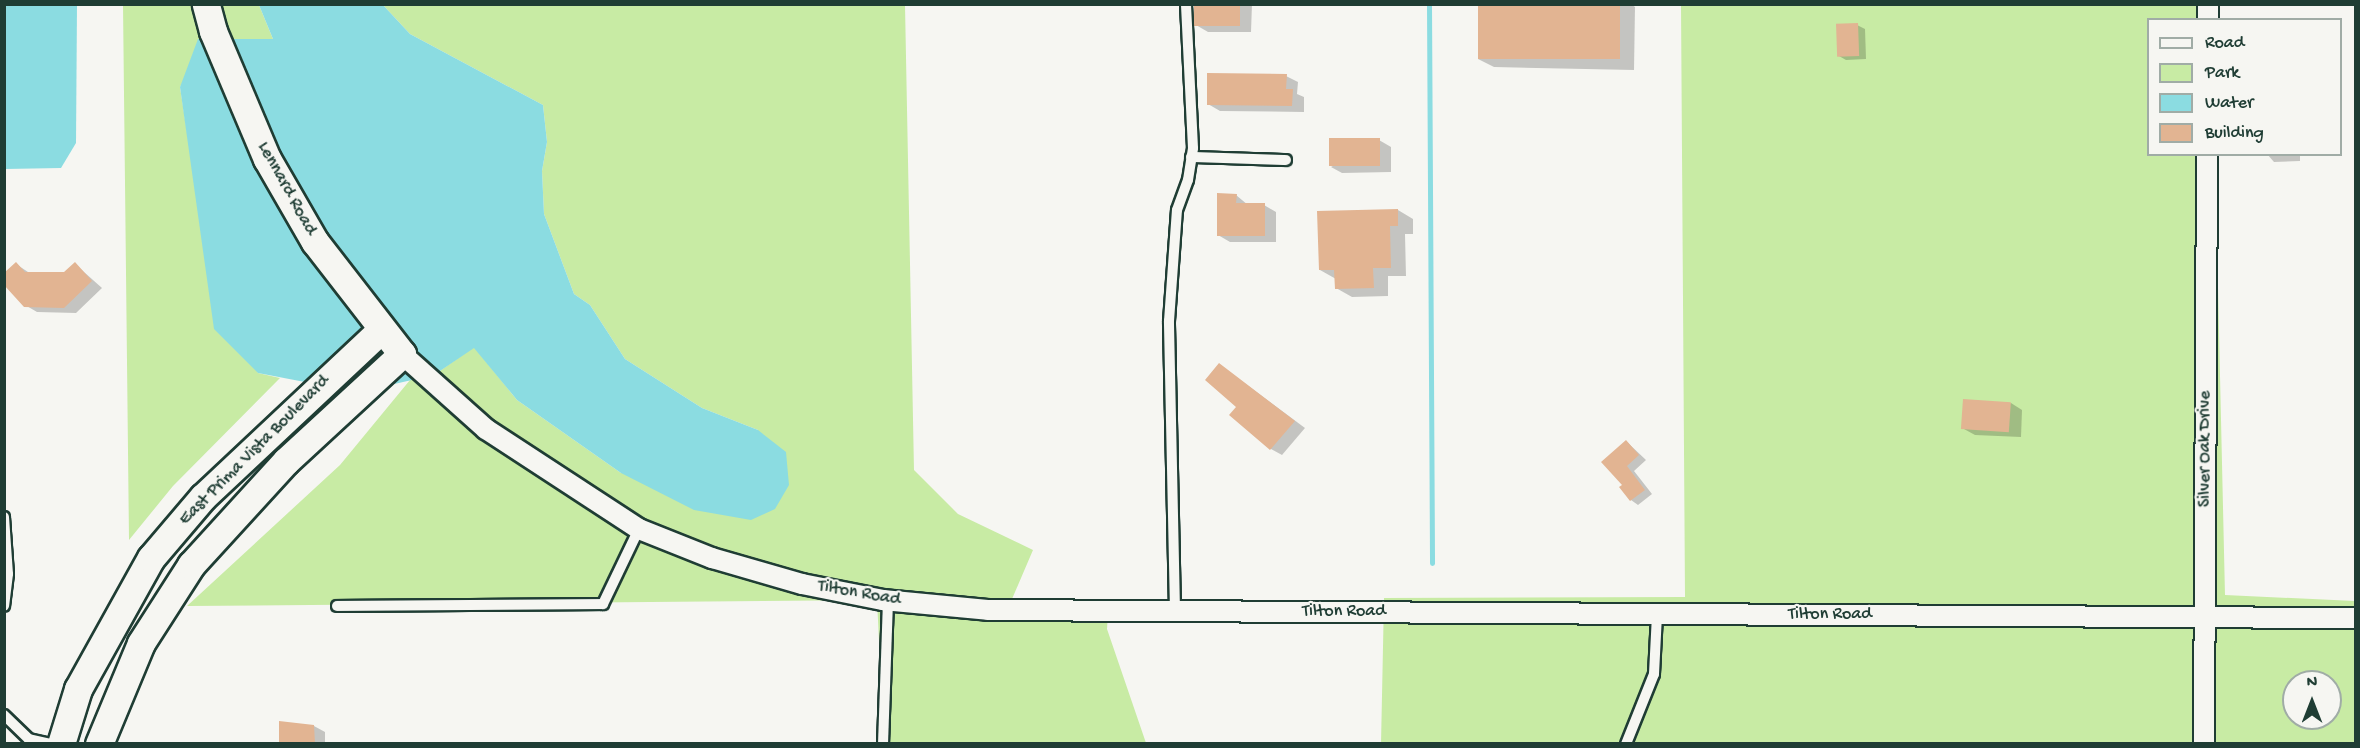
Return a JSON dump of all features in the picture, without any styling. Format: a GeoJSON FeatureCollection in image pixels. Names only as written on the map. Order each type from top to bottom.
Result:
{"type":"FeatureCollection","features":[{"type":"Feature","properties":{"kind":"street","name":"Lennard Road"},"geometry":{"type":"LineString","coordinates":[[206,4],[213,31],[267,159],[315,242],[402,354]]}},
{"type":"Feature","properties":{"kind":"street","name":"Silver Oak Drive"},"geometry":{"type":"LineString","coordinates":[[2204,744],[2207,156]]}},
{"type":"Feature","properties":{"kind":"street","name":"East Prima Vista Boulevard"},"geometry":{"type":"LineString","coordinates":[[61,744],[78,689],[151,558],[203,497],[382,329]]}},
{"type":"Feature","properties":{"kind":"street","name":"East Prima Vista Boulevard"},"geometry":{"type":"LineString","coordinates":[[99,744],[141,643],[191,566],[286,461],[402,354]]}},
{"type":"Feature","properties":{"kind":"street","name":"Tilton Road"},"geometry":{"type":"LineString","coordinates":[[402,354],[486,429],[639,529],[712,558],[802,584],[888,601],[988,610],[2355,618]]}},
{"type":"Feature","properties":{"kind":"lane"},"geometry":{"type":"LineString","coordinates":[[1175,611],[1169,321],[1177,210],[1191,157],[1186,4]]}},
{"type":"Feature","properties":{"kind":"lane"},"geometry":{"type":"LineString","coordinates":[[1191,157],[1286,160]]}},
{"type":"Feature","properties":{"kind":"lane"},"geometry":{"type":"LineString","coordinates":[[4,517],[8,574],[4,606]]}},
{"type":"Feature","properties":{"kind":"lane"},"geometry":{"type":"LineString","coordinates":[[337,606],[603,604],[639,529]]}},
{"type":"Feature","properties":{"kind":"lane"},"geometry":{"type":"LineString","coordinates":[[883,744],[888,601]]}},
{"type":"Feature","properties":{"kind":"lane"},"geometry":{"type":"LineString","coordinates":[[1626,744],[1654,674],[1657,614]]}},
{"type":"Feature","properties":{"kind":"lane"},"geometry":{"type":"LineString","coordinates":[[4,715],[29,739],[51,744]]}},
{"type":"Feature","properties":{"kind":"green space"},"geometry":{"type":"Polygon","coordinates":[[[123,5],[198,5],[206,39],[180,87],[197,197],[258,373],[280,378],[173,486],[129,540],[123,5]]]}},
{"type":"Feature","properties":{"kind":"green space"},"geometry":{"type":"Polygon","coordinates":[[[216,5],[259,5],[273,39],[226,39],[216,5]]]}},
{"type":"Feature","properties":{"kind":"green space"},"geometry":{"type":"Polygon","coordinates":[[[383,5],[905,5],[914,470],[958,514],[1033,550],[1012,599],[1109,599],[1107,629],[1146,743],[884,743],[877,600],[187,606],[340,465],[410,380],[434,375],[474,347],[517,400],[621,473],[758,430],[702,408],[625,359],[590,305],[574,294],[544,214],[542,171],[547,142],[543,105],[410,34],[383,5]]]}},
{"type":"Feature","properties":{"kind":"green space"},"geometry":{"type":"Polygon","coordinates":[[[1681,5],[2213,5],[2213,18],[2147,18],[2147,156],[2215,156],[2225,595],[2355,601],[2355,743],[1381,744],[1384,598],[1685,597],[1681,5]]]}},
{"type":"Feature","properties":{"kind":"water"},"geometry":{"type":"Polygon","coordinates":[[[5,4],[77,5],[76,143],[61,168],[5,169],[5,4]]]}},
{"type":"Feature","properties":{"kind":"water"},"geometry":{"type":"Polygon","coordinates":[[[259,5],[383,5],[410,34],[543,105],[547,142],[542,171],[544,214],[574,294],[590,305],[625,359],[702,408],[758,430],[786,452],[789,485],[775,509],[751,520],[694,510],[621,473],[517,400],[474,348],[434,375],[381,387],[401,368],[275,154],[226,39],[273,39],[259,5]]]}},
{"type":"Feature","properties":{"kind":"water"},"geometry":{"type":"Polygon","coordinates":[[[198,39],[206,39],[369,328],[310,383],[258,373],[214,329],[180,87],[198,39]]]}},
{"type":"Feature","properties":{"kind":"building"},"geometry":{"type":"Polygon","coordinates":[[[1194,4],[1240,4],[1240,26],[1194,26],[1194,4]]]}},
{"type":"Feature","properties":{"kind":"building"},"geometry":{"type":"Polygon","coordinates":[[[1478,4],[1620,4],[1620,59],[1478,59],[1478,4]]]}},
{"type":"Feature","properties":{"kind":"building"},"geometry":{"type":"Polygon","coordinates":[[[1858,23],[1859,56],[1837,57],[1836,24],[1858,23]]]}},
{"type":"Feature","properties":{"kind":"building"},"geometry":{"type":"Polygon","coordinates":[[[1207,73],[1287,74],[1286,89],[1293,89],[1292,106],[1207,105],[1207,73]]]}},
{"type":"Feature","properties":{"kind":"building"},"geometry":{"type":"Polygon","coordinates":[[[1329,138],[1380,138],[1380,166],[1329,166],[1329,138]]]}},
{"type":"Feature","properties":{"kind":"building"},"geometry":{"type":"Polygon","coordinates":[[[1217,193],[1237,194],[1236,203],[1265,203],[1265,236],[1217,236],[1217,193]]]}},
{"type":"Feature","properties":{"kind":"building"},"geometry":{"type":"Polygon","coordinates":[[[1398,209],[1398,226],[1390,226],[1391,268],[1373,268],[1374,288],[1335,289],[1334,270],[1319,270],[1317,211],[1398,209]]]}},
{"type":"Feature","properties":{"kind":"building"},"geometry":{"type":"Polygon","coordinates":[[[16,262],[25,272],[64,272],[75,262],[92,281],[64,308],[24,307],[4,285],[4,273],[16,262]]]}},
{"type":"Feature","properties":{"kind":"building"},"geometry":{"type":"Polygon","coordinates":[[[1219,363],[1295,421],[1270,450],[1229,415],[1236,407],[1205,380],[1219,363]]]}},
{"type":"Feature","properties":{"kind":"building"},"geometry":{"type":"Polygon","coordinates":[[[1963,399],[2011,402],[2009,432],[1961,429],[1963,399]]]}},
{"type":"Feature","properties":{"kind":"building"},"geometry":{"type":"Polygon","coordinates":[[[1626,440],[1639,455],[1627,466],[1645,490],[1630,501],[1619,487],[1622,485],[1601,462],[1626,440]]]}},
{"type":"Feature","properties":{"kind":"building"},"geometry":{"type":"Polygon","coordinates":[[[279,721],[314,725],[315,744],[279,744],[279,721]]]}},
{"type":"Feature","properties":{"kind":"waterway"},"geometry":{"type":"LineString","coordinates":[[1429,4],[1432,563]]}}]}
